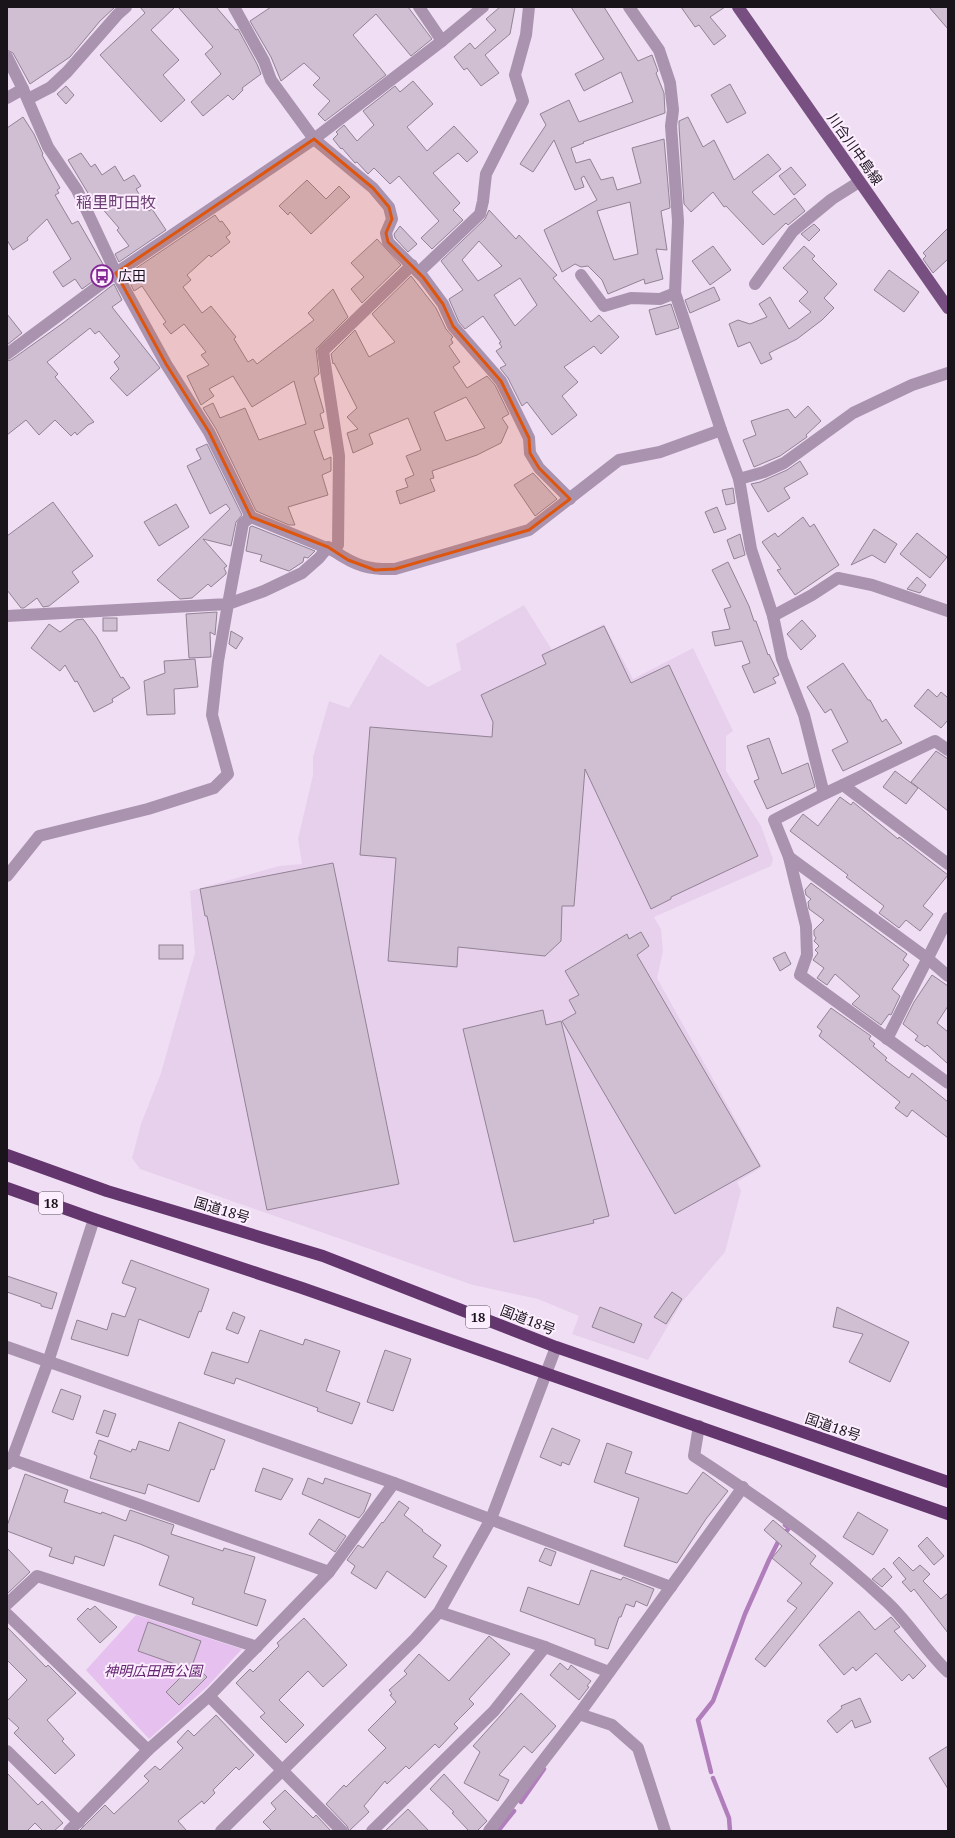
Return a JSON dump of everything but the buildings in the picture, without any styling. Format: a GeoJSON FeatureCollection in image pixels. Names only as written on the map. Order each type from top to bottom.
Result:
{"type":"FeatureCollection","features":[{"type":"Feature","properties":{"kind":"highway","name":"国道18号"},"geometry":{"type":"LineString","coordinates":[[7,1155],[107,1191],[323,1256],[556,1347],[948,1482]]}},
{"type":"Feature","properties":{"kind":"highway","name":"18"},"geometry":{"type":"LineString","coordinates":[[7,1188],[94,1219],[302,1288],[948,1514]]}},
{"type":"Feature","properties":{"kind":"main road","name":"川合川中島線"},"geometry":{"type":"LineString","coordinates":[[738,7],[858,182],[948,308]]}},
{"type":"Feature","properties":{"kind":"street"},"geometry":{"type":"LineString","coordinates":[[7,98],[51,87],[67,72],[118,14],[126,7]]}},
{"type":"Feature","properties":{"kind":"street"},"geometry":{"type":"LineString","coordinates":[[234,7],[264,61],[271,80],[314,139],[373,188],[389,207],[392,219],[386,233],[388,242],[415,269],[443,304],[453,326],[501,382],[529,438],[530,453],[540,468],[570,499]]}},
{"type":"Feature","properties":{"kind":"street"},"geometry":{"type":"LineString","coordinates":[[419,7],[442,41]]}},
{"type":"Feature","properties":{"kind":"street"},"geometry":{"type":"LineString","coordinates":[[7,354],[116,273],[314,139],[442,41],[483,7]]}},
{"type":"Feature","properties":{"kind":"street"},"geometry":{"type":"LineString","coordinates":[[7,616],[228,604],[264,591],[302,573],[319,558],[338,545],[339,456],[323,351],[415,269],[480,214],[486,174],[522,101],[515,75],[526,35],[529,7]]}},
{"type":"Feature","properties":{"kind":"street"},"geometry":{"type":"LineString","coordinates":[[629,7],[659,50],[670,82],[673,110],[671,126],[678,221],[675,293],[739,479],[751,549],[772,616],[782,659],[804,715],[824,794]]}},
{"type":"Feature","properties":{"kind":"street"},"geometry":{"type":"LineString","coordinates":[[7,57],[48,147],[77,190],[116,273],[166,364],[209,432],[251,517],[331,549],[348,560],[375,570],[395,569],[529,530],[619,460],[660,452],[721,430]]}},
{"type":"Feature","properties":{"kind":"street"},"geometry":{"type":"LineString","coordinates":[[756,284],[793,231],[832,199],[858,182]]}},
{"type":"Feature","properties":{"kind":"street"},"geometry":{"type":"LineString","coordinates":[[582,275],[604,306],[631,298],[660,299],[675,293]]}},
{"type":"Feature","properties":{"kind":"street"},"geometry":{"type":"LineString","coordinates":[[739,479],[764,472],[784,463],[853,412],[912,385],[948,373]]}},
{"type":"Feature","properties":{"kind":"street"},"geometry":{"type":"LineString","coordinates":[[7,876],[39,836],[148,808],[214,788],[228,774],[212,715],[218,661],[243,523],[251,517]]}},
{"type":"Feature","properties":{"kind":"street"},"geometry":{"type":"LineString","coordinates":[[772,616],[838,578],[872,585],[948,611]]}},
{"type":"Feature","properties":{"kind":"street"},"geometry":{"type":"LineString","coordinates":[[948,750],[935,740],[774,820],[789,857],[806,926],[807,955],[800,975],[948,1083]]}},
{"type":"Feature","properties":{"kind":"street"},"geometry":{"type":"LineString","coordinates":[[843,785],[948,864]]}},
{"type":"Feature","properties":{"kind":"street"},"geometry":{"type":"LineString","coordinates":[[789,857],[927,958],[948,976]]}},
{"type":"Feature","properties":{"kind":"street"},"geometry":{"type":"LineString","coordinates":[[887,1039],[948,918]]}},
{"type":"Feature","properties":{"kind":"street"},"geometry":{"type":"LineString","coordinates":[[94,1219],[48,1362],[9,1461],[329,1572]]}},
{"type":"Feature","properties":{"kind":"street"},"geometry":{"type":"LineString","coordinates":[[7,1347],[394,1483],[671,1588]]}},
{"type":"Feature","properties":{"kind":"street"},"geometry":{"type":"LineString","coordinates":[[221,1831],[414,1639],[439,1612],[491,1519],[556,1347]]}},
{"type":"Feature","properties":{"kind":"street"},"geometry":{"type":"LineString","coordinates":[[699,1426],[694,1456],[743,1487],[835,1556],[890,1604],[938,1663],[948,1672]]}},
{"type":"Feature","properties":{"kind":"street"},"geometry":{"type":"LineString","coordinates":[[69,1831],[148,1750],[210,1696],[329,1572],[394,1483]]}},
{"type":"Feature","properties":{"kind":"street"},"geometry":{"type":"LineString","coordinates":[[489,1831],[579,1714],[743,1487]]}},
{"type":"Feature","properties":{"kind":"street"},"geometry":{"type":"LineString","coordinates":[[7,1604],[37,1576],[257,1647]]}},
{"type":"Feature","properties":{"kind":"street"},"geometry":{"type":"LineString","coordinates":[[439,1612],[545,1647],[609,1672]]}},
{"type":"Feature","properties":{"kind":"street"},"geometry":{"type":"LineString","coordinates":[[7,1614],[148,1750]]}},
{"type":"Feature","properties":{"kind":"street"},"geometry":{"type":"LineString","coordinates":[[372,1831],[494,1711],[545,1647]]}},
{"type":"Feature","properties":{"kind":"street"},"geometry":{"type":"LineString","coordinates":[[210,1696],[342,1831]]}},
{"type":"Feature","properties":{"kind":"street"},"geometry":{"type":"LineString","coordinates":[[579,1714],[612,1725],[638,1748],[665,1831]]}},
{"type":"Feature","properties":{"kind":"street"},"geometry":{"type":"LineString","coordinates":[[7,1751],[79,1822]]}},
{"type":"Feature","properties":{"kind":"highlighted area"},"geometry":{"type":"Polygon","coordinates":[[[314,139],[373,188],[389,207],[392,219],[386,233],[388,242],[423,277],[443,304],[453,326],[501,381],[529,438],[530,453],[539,468],[570,499],[529,530],[395,569],[375,570],[348,560],[328,547],[251,517],[209,432],[166,364],[116,273],[314,139]]]}},
{"type":"Feature","properties":{"kind":"shaded area"},"geometry":{"type":"Polygon","coordinates":[[[524,605],[552,650],[604,624],[633,679],[693,648],[733,731],[726,736],[726,771],[761,826],[773,859],[771,866],[654,917],[661,929],[663,951],[657,978],[762,1167],[737,1182],[741,1191],[725,1252],[682,1302],[648,1360],[572,1334],[579,1316],[538,1299],[473,1285],[140,1169],[132,1158],[141,1124],[161,1073],[195,953],[190,891],[279,866],[302,864],[298,839],[313,775],[313,757],[329,701],[349,708],[380,654],[428,687],[461,670],[456,644],[524,605]]]}},
{"type":"Feature","properties":{"kind":"green space","name":"神明広田西公園"},"geometry":{"type":"Polygon","coordinates":[[[136,1615],[242,1649],[208,1686],[149,1739],[86,1670],[136,1615]]]}},
{"type":"Feature","properties":{"kind":"waterway"},"geometry":{"type":"LineString","coordinates":[[711,1772],[698,1720],[713,1701],[745,1614],[779,1540],[789,1528],[785,1525]]}},
{"type":"Feature","properties":{"kind":"waterway"},"geometry":{"type":"LineString","coordinates":[[521,1802],[544,1769]]}},
{"type":"Feature","properties":{"kind":"waterway"},"geometry":{"type":"LineString","coordinates":[[713,1778],[729,1818],[730,1831]]}},
{"type":"Feature","properties":{"kind":"waterway"},"geometry":{"type":"LineString","coordinates":[[498,1831],[514,1811]]}},
{"type":"Feature","properties":{"kind":"place","name":"広田"},"geometry":{"type":"Point","coordinates":[102,276]}},
{"type":"Feature","properties":{"kind":"district","name":"稲里町田牧"},"geometry":{"type":"Point","coordinates":[116,202]}}]}
